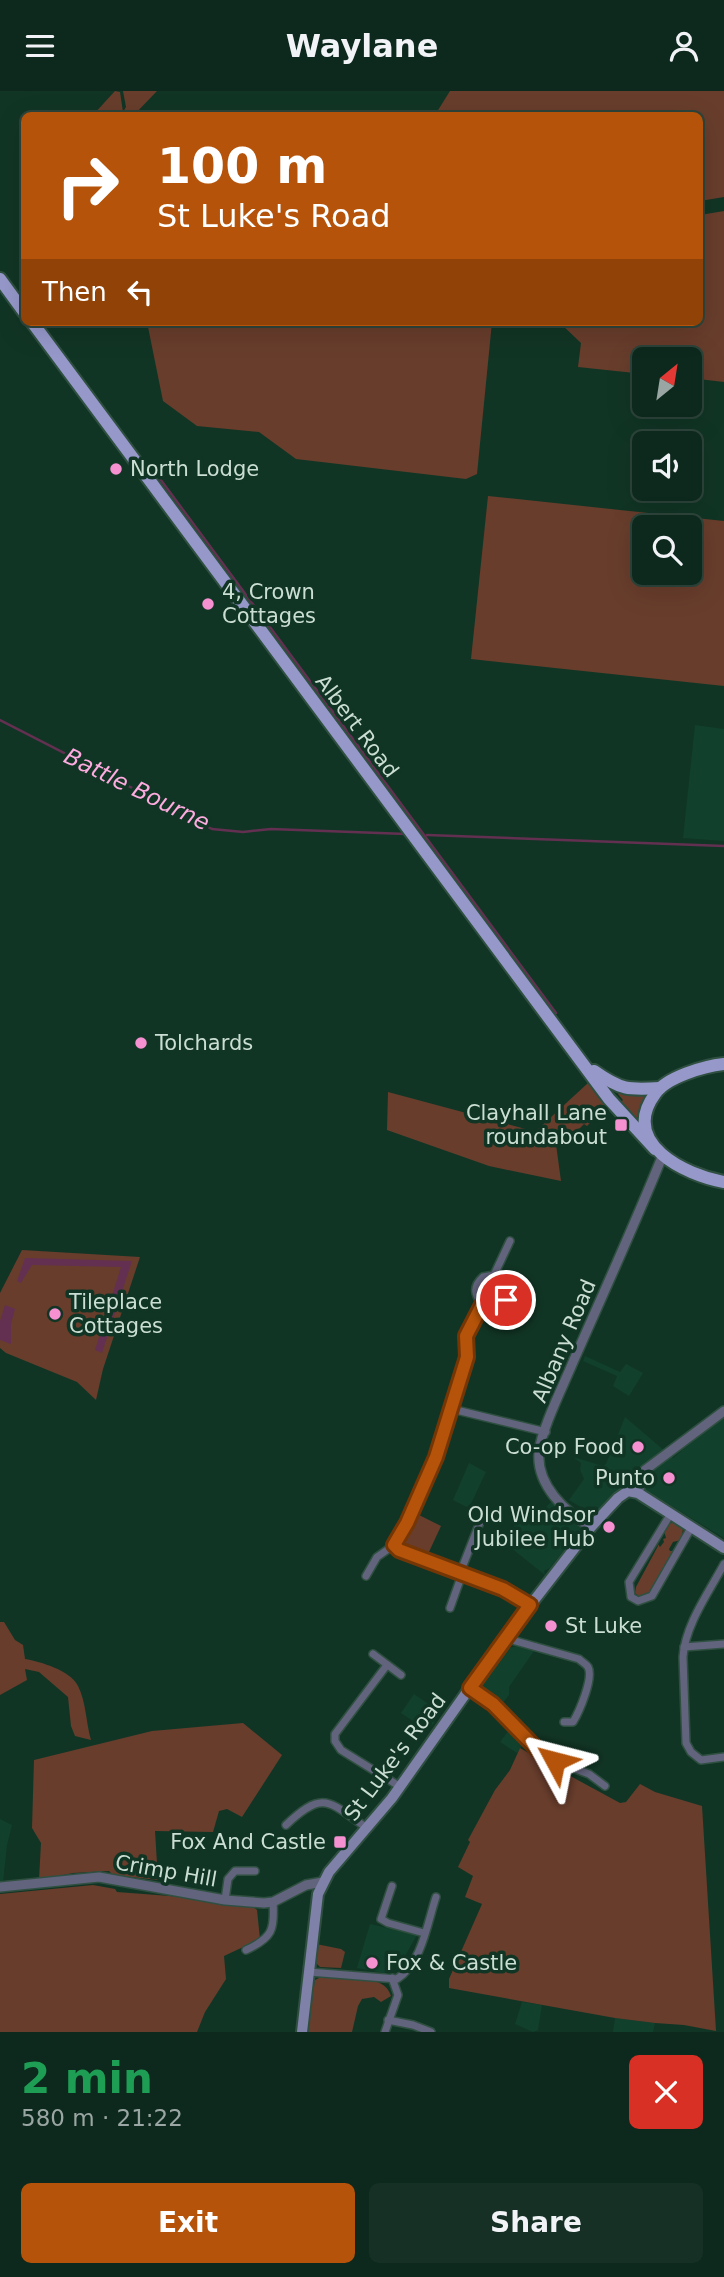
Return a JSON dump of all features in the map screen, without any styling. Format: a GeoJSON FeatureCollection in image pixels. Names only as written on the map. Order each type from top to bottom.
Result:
{"type":"FeatureCollection","features":[{"type":"Feature","properties":{"kind":"main road"},"geometry":{"type":"LineString","coordinates":[[0,279],[21,308]]}},
{"type":"Feature","properties":{"kind":"main road","name":"Albert Road"},"geometry":{"type":"LineString","coordinates":[[35,326],[609,1099],[659,1153],[680,1168],[707,1179]]}},
{"type":"Feature","properties":{"kind":"main road"},"geometry":{"type":"LineString","coordinates":[[659,1153],[647,1132],[646,1122],[654,1094],[660,1088],[724,1058]]}},
{"type":"Feature","properties":{"kind":"main road"},"geometry":{"type":"LineString","coordinates":[[707,1066],[724,1064]]}},
{"type":"Feature","properties":{"kind":"main road"},"geometry":{"type":"LineString","coordinates":[[585,1065],[615,1086],[660,1088]]}},
{"type":"Feature","properties":{"kind":"main road"},"geometry":{"type":"LineString","coordinates":[[707,1179],[724,1182]]}},
{"type":"Feature","properties":{"kind":"main road"},"geometry":{"type":"LineString","coordinates":[[707,1179],[724,1193]]}},
{"type":"Feature","properties":{"kind":"main road"},"geometry":{"type":"LineString","coordinates":[[633,1492],[724,1548]]}},
{"type":"Feature","properties":{"kind":"main road","name":"St Luke's Road"},"geometry":{"type":"LineString","coordinates":[[323,1882],[399,1786],[505,1638],[591,1527],[618,1498],[633,1492]]}},
{"type":"Feature","properties":{"kind":"main road"},"geometry":{"type":"LineString","coordinates":[[302,2032],[318,1894],[323,1882]]}},
{"type":"Feature","properties":{"kind":"street","name":"Albany Road"},"geometry":{"type":"LineString","coordinates":[[591,1527],[557,1502],[540,1465],[539,1451],[659,1153]]}},
{"type":"Feature","properties":{"kind":"street"},"geometry":{"type":"LineString","coordinates":[[494,1275],[510,1241]]}},
{"type":"Feature","properties":{"kind":"street"},"geometry":{"type":"LineString","coordinates":[[494,1275],[506,1283],[506,1300],[493,1308],[482,1305],[475,1295],[476,1286],[483,1277],[494,1275]]}},
{"type":"Feature","properties":{"kind":"street"},"geometry":{"type":"LineString","coordinates":[[366,1576],[377,1557],[394,1545],[407,1523],[431,1468],[467,1357],[466,1336],[482,1305]]}},
{"type":"Feature","properties":{"kind":"street"},"geometry":{"type":"LineString","coordinates":[[452,1409],[545,1432]]}},
{"type":"Feature","properties":{"kind":"street","name":"St Luke's Road"},"geometry":{"type":"LineString","coordinates":[[633,1492],[645,1470],[724,1411]]}},
{"type":"Feature","properties":{"kind":"street"},"geometry":{"type":"LineString","coordinates":[[670,1515],[629,1582],[631,1597],[638,1601],[652,1596],[691,1528]]}},
{"type":"Feature","properties":{"kind":"street"},"geometry":{"type":"LineString","coordinates":[[450,1608],[460,1573],[482,1517]]}},
{"type":"Feature","properties":{"kind":"street"},"geometry":{"type":"LineString","coordinates":[[394,1545],[399,1550],[503,1589],[530,1605]]}},
{"type":"Feature","properties":{"kind":"street"},"geometry":{"type":"LineString","coordinates":[[724,1564],[691,1626],[684,1647],[686,1743],[691,1752],[701,1760],[724,1757]]}},
{"type":"Feature","properties":{"kind":"street"},"geometry":{"type":"LineString","coordinates":[[505,1638],[579,1659],[588,1667],[590,1676],[579,1713],[573,1722],[564,1722]]}},
{"type":"Feature","properties":{"kind":"street"},"geometry":{"type":"LineString","coordinates":[[684,1647],[724,1644]]}},
{"type":"Feature","properties":{"kind":"street"},"geometry":{"type":"LineString","coordinates":[[373,1654],[401,1675]]}},
{"type":"Feature","properties":{"kind":"street"},"geometry":{"type":"LineString","coordinates":[[387,1665],[335,1734],[335,1741],[341,1750],[399,1786]]}},
{"type":"Feature","properties":{"kind":"street"},"geometry":{"type":"LineString","coordinates":[[470,1688],[493,1704],[544,1755],[589,1774],[605,1786]]}},
{"type":"Feature","properties":{"kind":"street"},"geometry":{"type":"LineString","coordinates":[[286,1825],[313,1803],[324,1802],[367,1828]]}},
{"type":"Feature","properties":{"kind":"street"},"geometry":{"type":"LineString","coordinates":[[225,1900],[228,1879],[235,1871],[255,1871]]}},
{"type":"Feature","properties":{"kind":"street","name":"Crimp Hill"},"geometry":{"type":"LineString","coordinates":[[0,1887],[99,1877],[225,1900],[273,1902],[306,1885],[323,1882]]}},
{"type":"Feature","properties":{"kind":"street"},"geometry":{"type":"LineString","coordinates":[[392,1886],[381,1919],[424,1933]]}},
{"type":"Feature","properties":{"kind":"street"},"geometry":{"type":"LineString","coordinates":[[309,1972],[397,1979],[407,1973],[414,1963],[436,1897]]}},
{"type":"Feature","properties":{"kind":"street"},"geometry":{"type":"LineString","coordinates":[[246,1949],[269,1936],[273,1928],[273,1902]]}},
{"type":"Feature","properties":{"kind":"street"},"geometry":{"type":"LineString","coordinates":[[386,2032],[398,1995],[391,1978]]}},
{"type":"Feature","properties":{"kind":"street"},"geometry":{"type":"LineString","coordinates":[[388,2020],[431,2032]]}},
{"type":"Feature","properties":{"kind":"shaded area"},"geometry":{"type":"Polygon","coordinates":[[[115,91],[120,92],[123,112],[96,112],[115,91]]]}},
{"type":"Feature","properties":{"kind":"shaded area"},"geometry":{"type":"Polygon","coordinates":[[[123,91],[157,91],[137,112],[123,112],[126,107],[123,91]]]}},
{"type":"Feature","properties":{"kind":"shaded area"},"geometry":{"type":"Polygon","coordinates":[[[450,91],[724,91],[724,197],[703,200],[703,112],[437,112],[450,91]]]}},
{"type":"Feature","properties":{"kind":"shaded area"},"geometry":{"type":"Polygon","coordinates":[[[724,211],[724,382],[702,379],[702,347],[632,347],[632,373],[578,367],[581,343],[563,326],[703,326],[703,214],[724,211]]]}},
{"type":"Feature","properties":{"kind":"shaded area"},"geometry":{"type":"Polygon","coordinates":[[[148,326],[492,326],[477,474],[466,479],[296,459],[259,432],[197,426],[163,401],[148,326]]]}},
{"type":"Feature","properties":{"kind":"shaded area"},"geometry":{"type":"Polygon","coordinates":[[[488,496],[667,515],[632,515],[632,585],[702,585],[702,519],[724,521],[724,686],[471,659],[488,496]]]}},
{"type":"Feature","properties":{"kind":"shaded area"},"geometry":{"type":"Polygon","coordinates":[[[695,725],[724,729],[724,841],[683,838],[695,725]]]}},
{"type":"Feature","properties":{"kind":"shaded area"},"geometry":{"type":"Polygon","coordinates":[[[588,1083],[607,1106],[587,1126],[584,1124],[570,1138],[537,1130],[588,1083]]]}},
{"type":"Feature","properties":{"kind":"shaded area"},"geometry":{"type":"Polygon","coordinates":[[[620,1090],[650,1092],[643,1125],[638,1120],[636,1122],[620,1103],[623,1100],[618,1094],[620,1090]]]}},
{"type":"Feature","properties":{"kind":"shaded area"},"geometry":{"type":"Polygon","coordinates":[[[388,1092],[555,1137],[561,1181],[489,1166],[387,1130],[388,1092]]]}},
{"type":"Feature","properties":{"kind":"shaded area"},"geometry":{"type":"Polygon","coordinates":[[[22,1250],[140,1257],[103,1369],[96,1400],[77,1382],[6,1353],[0,1348],[0,1293],[22,1250]]]}},
{"type":"Feature","properties":{"kind":"shaded area"},"geometry":{"type":"Polygon","coordinates":[[[25,1258],[132,1261],[102,1353],[95,1350],[121,1267],[32,1265],[21,1283],[17,1281],[25,1258]]]}},
{"type":"Feature","properties":{"kind":"shaded area"},"geometry":{"type":"Polygon","coordinates":[[[5,1305],[15,1309],[11,1324],[11,1344],[0,1340],[0,1321],[5,1305]]]}},
{"type":"Feature","properties":{"kind":"shaded area"},"geometry":{"type":"Polygon","coordinates":[[[585,1356],[620,1372],[626,1364],[643,1373],[629,1396],[613,1386],[617,1376],[583,1361],[585,1356]]]}},
{"type":"Feature","properties":{"kind":"shaded area"},"geometry":{"type":"Polygon","coordinates":[[[724,1415],[724,1538],[644,1489],[643,1482],[632,1477],[594,1515],[569,1500],[584,1479],[580,1470],[581,1463],[573,1457],[603,1466],[606,1464],[625,1417],[673,1458],[724,1415]]]}},
{"type":"Feature","properties":{"kind":"shaded area"},"geometry":{"type":"Polygon","coordinates":[[[469,1463],[486,1472],[469,1508],[453,1500],[469,1463]]]}},
{"type":"Feature","properties":{"kind":"shaded area"},"geometry":{"type":"Polygon","coordinates":[[[553,1500],[581,1528],[550,1568],[544,1571],[545,1575],[506,1544],[517,1520],[531,1502],[542,1511],[553,1500]]]}},
{"type":"Feature","properties":{"kind":"shaded area"},"geometry":{"type":"Polygon","coordinates":[[[411,1511],[441,1526],[428,1554],[431,1559],[403,1544],[400,1538],[404,1538],[418,1517],[411,1511]]]}},
{"type":"Feature","properties":{"kind":"shaded area"},"geometry":{"type":"Polygon","coordinates":[[[675,1522],[683,1529],[681,1540],[673,1542],[669,1549],[675,1551],[650,1594],[640,1597],[635,1593],[636,1587],[658,1546],[657,1543],[660,1547],[664,1542],[664,1531],[668,1524],[675,1522]]]}},
{"type":"Feature","properties":{"kind":"shaded area"},"geometry":{"type":"Polygon","coordinates":[[[0,1622],[4,1622],[15,1640],[23,1645],[25,1659],[54,1668],[74,1680],[83,1698],[91,1740],[75,1736],[71,1726],[68,1697],[39,1672],[25,1669],[27,1680],[0,1695],[0,1622]]]}},
{"type":"Feature","properties":{"kind":"shaded area"},"geometry":{"type":"Polygon","coordinates":[[[517,1646],[534,1651],[509,1687],[509,1695],[502,1704],[497,1705],[475,1687],[476,1680],[481,1681],[501,1650],[517,1646]]]}},
{"type":"Feature","properties":{"kind":"shaded area"},"geometry":{"type":"Polygon","coordinates":[[[414,1694],[441,1713],[428,1731],[401,1713],[414,1694]]]}},
{"type":"Feature","properties":{"kind":"shaded area"},"geometry":{"type":"Polygon","coordinates":[[[243,1723],[282,1755],[242,1817],[227,1809],[219,1811],[213,1832],[155,1831],[158,1880],[113,1875],[109,1871],[73,1873],[39,1880],[41,1843],[32,1828],[34,1760],[152,1731],[243,1723]]]}},
{"type":"Feature","properties":{"kind":"shaded area"},"geometry":{"type":"Polygon","coordinates":[[[512,1726],[526,1740],[517,1753],[500,1742],[512,1726]]]}},
{"type":"Feature","properties":{"kind":"shaded area"},"geometry":{"type":"Polygon","coordinates":[[[520,1748],[548,1764],[551,1760],[563,1772],[620,1803],[626,1802],[640,1784],[655,1792],[702,1806],[716,2031],[615,2018],[449,1988],[449,1979],[482,1904],[465,1897],[473,1876],[458,1867],[470,1842],[468,1840],[495,1790],[510,1770],[520,1748]]]}},
{"type":"Feature","properties":{"kind":"shaded area"},"geometry":{"type":"Polygon","coordinates":[[[0,1819],[12,1825],[3,1882],[0,1882],[0,1819]]]}},
{"type":"Feature","properties":{"kind":"shaded area"},"geometry":{"type":"Polygon","coordinates":[[[93,1885],[115,1889],[117,1892],[183,1897],[252,1906],[257,1910],[260,1939],[224,1956],[226,1979],[205,2012],[197,2032],[0,2032],[0,1894],[93,1885]]]}},
{"type":"Feature","properties":{"kind":"shaded area"},"geometry":{"type":"Polygon","coordinates":[[[370,1924],[417,1935],[402,1961],[384,1973],[357,1968],[370,1924]]]}},
{"type":"Feature","properties":{"kind":"shaded area"},"geometry":{"type":"Polygon","coordinates":[[[316,1944],[345,1952],[341,1968],[320,1967],[316,1963],[316,1944]]]}},
{"type":"Feature","properties":{"kind":"shaded area"},"geometry":{"type":"Polygon","coordinates":[[[321,1977],[371,1980],[387,1988],[391,1996],[381,2002],[374,1997],[362,1999],[352,2032],[306,2032],[315,1980],[321,1977]]]}},
{"type":"Feature","properties":{"kind":"shaded area"},"geometry":{"type":"Polygon","coordinates":[[[522,2002],[542,2005],[538,2030],[533,2032],[515,2024],[522,2002]]]}},
{"type":"Feature","properties":{"kind":"shaded area"},"geometry":{"type":"Polygon","coordinates":[[[615,2018],[655,2023],[653,2032],[613,2032],[615,2018]]]}},
{"type":"Feature","properties":{"kind":"waterway"},"geometry":{"type":"LineString","coordinates":[[149,464],[556,1013]]}},
{"type":"Feature","properties":{"kind":"waterway","name":"Battle Bourne"},"geometry":{"type":"LineString","coordinates":[[0,720],[212,829],[243,832],[271,829],[406,834]]}},
{"type":"Feature","properties":{"kind":"waterway","name":"Battle Bourne"},"geometry":{"type":"LineString","coordinates":[[427,835],[724,846]]}},
{"type":"Feature","properties":{"kind":"place","name":"North Lodge"},"geometry":{"type":"Point","coordinates":[116,469]}},
{"type":"Feature","properties":{"kind":"place","name":"4, Crown Cottages"},"geometry":{"type":"Point","coordinates":[208,604]}},
{"type":"Feature","properties":{"kind":"place","name":"Tolchards"},"geometry":{"type":"Point","coordinates":[141,1043]}},
{"type":"Feature","properties":{"kind":"place","name":"Clayhall Lane roundabout"},"geometry":{"type":"Point","coordinates":[621,1125]}},
{"type":"Feature","properties":{"kind":"place","name":"Tileplace Cottages"},"geometry":{"type":"Point","coordinates":[55,1314]}},
{"type":"Feature","properties":{"kind":"place","name":"Co-op Food"},"geometry":{"type":"Point","coordinates":[638,1447]}},
{"type":"Feature","properties":{"kind":"place","name":"Punto"},"geometry":{"type":"Point","coordinates":[669,1478]}},
{"type":"Feature","properties":{"kind":"place","name":"Old Windsor Jubilee Hub"},"geometry":{"type":"Point","coordinates":[609,1527]}},
{"type":"Feature","properties":{"kind":"place","name":"St Luke"},"geometry":{"type":"Point","coordinates":[551,1626]}},
{"type":"Feature","properties":{"kind":"place","name":"Fox And Castle"},"geometry":{"type":"Point","coordinates":[340,1842]}},
{"type":"Feature","properties":{"kind":"place","name":"Fox & Castle"},"geometry":{"type":"Point","coordinates":[372,1963]}},
{"type":"Feature","properties":{"kind":"route"},"geometry":{"type":"LineString","coordinates":[[506,1300],[493,1308],[482,1305],[466,1336],[467,1357],[436,1457],[407,1523],[394,1545],[399,1550],[503,1589],[530,1605],[470,1688],[493,1704],[537,1749],[555,1761]]}}]}
